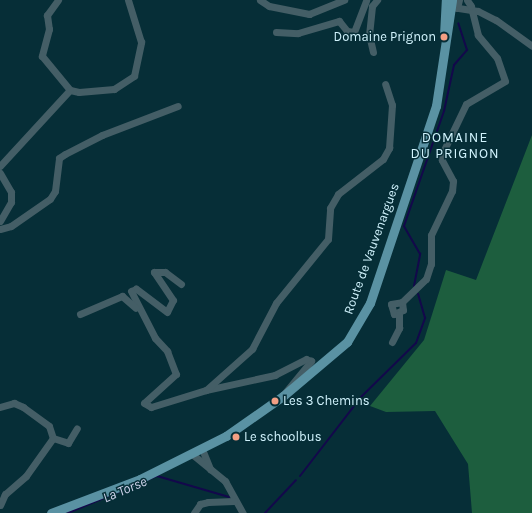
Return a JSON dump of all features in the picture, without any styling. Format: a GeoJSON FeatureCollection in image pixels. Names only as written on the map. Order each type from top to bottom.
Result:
{"type":"FeatureCollection","features":[{"type":"Feature","properties":{"kind":"main road","name":"Route de Vauvenargues"},"geometry":{"type":"LineString","coordinates":[[51,513],[140,480],[202,449],[283,396],[347,342],[365,313],[431,120],[442,72],[451,3]]}},
{"type":"Feature","properties":{"kind":"street"},"geometry":{"type":"LineString","coordinates":[[58,0],[47,15],[49,29],[42,56],[70,90]]}},
{"type":"Feature","properties":{"kind":"street"},"geometry":{"type":"LineString","coordinates":[[0,166],[70,90],[114,89],[134,76],[141,42],[128,0]]}},
{"type":"Feature","properties":{"kind":"street"},"geometry":{"type":"LineString","coordinates":[[260,0],[269,6],[309,14],[344,0]]}},
{"type":"Feature","properties":{"kind":"street"},"geometry":{"type":"LineString","coordinates":[[276,32],[298,33],[339,21],[347,31],[354,32],[366,0]]}},
{"type":"Feature","properties":{"kind":"street"},"geometry":{"type":"LineString","coordinates":[[373,52],[369,35],[372,6],[377,0]]}},
{"type":"Feature","properties":{"kind":"street"},"geometry":{"type":"LineString","coordinates":[[451,3],[459,0]]}},
{"type":"Feature","properties":{"kind":"street"},"geometry":{"type":"LineString","coordinates":[[399,314],[392,311],[391,304],[402,302],[426,279],[431,264],[430,235],[452,191],[453,181],[442,160],[443,152],[466,104],[505,82],[497,58],[478,35],[472,11],[466,0]]}},
{"type":"Feature","properties":{"kind":"street"},"geometry":{"type":"LineString","coordinates":[[451,3],[496,20],[532,46]]}},
{"type":"Feature","properties":{"kind":"street"},"geometry":{"type":"LineString","coordinates":[[206,390],[252,349],[276,303],[328,239],[330,208],[338,194],[383,159],[389,148],[392,105],[385,84]]}},
{"type":"Feature","properties":{"kind":"street"},"geometry":{"type":"LineString","coordinates":[[0,229],[11,226],[50,199],[55,191],[59,158],[102,135],[178,106]]}},
{"type":"Feature","properties":{"kind":"street"},"geometry":{"type":"LineString","coordinates":[[0,173],[11,197],[0,221]]}},
{"type":"Feature","properties":{"kind":"street"},"geometry":{"type":"LineString","coordinates":[[181,284],[157,271],[153,276],[172,297],[172,307],[166,312],[160,310],[134,289],[131,295],[155,338],[167,351],[176,374],[147,399],[146,407],[206,390],[275,375],[306,359],[311,361],[283,396]]}},
{"type":"Feature","properties":{"kind":"street"},"geometry":{"type":"LineString","coordinates":[[80,314],[122,296],[140,309]]}},
{"type":"Feature","properties":{"kind":"street"},"geometry":{"type":"LineString","coordinates":[[392,342],[399,328],[399,314],[403,310],[402,302]]}},
{"type":"Feature","properties":{"kind":"street"},"geometry":{"type":"LineString","coordinates":[[0,407],[14,403],[23,407],[49,426],[53,438]]}},
{"type":"Feature","properties":{"kind":"street"},"geometry":{"type":"LineString","coordinates":[[53,438],[68,443],[77,428]]}},
{"type":"Feature","properties":{"kind":"street"},"geometry":{"type":"LineString","coordinates":[[2,513],[0,505],[5,494],[26,476],[53,438]]}},
{"type":"Feature","properties":{"kind":"street"},"geometry":{"type":"LineString","coordinates":[[202,449],[210,469]]}},
{"type":"Feature","properties":{"kind":"street"},"geometry":{"type":"LineString","coordinates":[[193,454],[225,481],[234,501],[243,513]]}},
{"type":"Feature","properties":{"kind":"street"},"geometry":{"type":"LineString","coordinates":[[194,513],[200,504],[208,502],[234,501]]}},
{"type":"Feature","properties":{"kind":"green space"},"geometry":{"type":"Polygon","coordinates":[[[532,135],[532,513],[472,513],[468,464],[435,411],[386,412],[370,406],[424,340],[446,270],[476,280],[532,135]]]}},
{"type":"Feature","properties":{"kind":"waterway"},"geometry":{"type":"LineString","coordinates":[[414,286],[420,254],[404,226],[444,111],[454,65],[467,50],[458,23]]}},
{"type":"Feature","properties":{"kind":"waterway"},"geometry":{"type":"LineString","coordinates":[[300,476],[361,397],[416,343],[425,318],[418,294]]}},
{"type":"Feature","properties":{"kind":"waterway","name":"La Torse"},"geometry":{"type":"LineString","coordinates":[[68,513],[157,476],[229,497]]}},
{"type":"Feature","properties":{"kind":"waterway"},"geometry":{"type":"LineString","coordinates":[[265,513],[296,480]]}},
{"type":"Feature","properties":{"kind":"place","name":"Domaine Prignon"},"geometry":{"type":"Point","coordinates":[444,37]}},
{"type":"Feature","properties":{"kind":"place","name":"Les 3 Chemins"},"geometry":{"type":"Point","coordinates":[275,401]}},
{"type":"Feature","properties":{"kind":"place","name":"Le schoolbus"},"geometry":{"type":"Point","coordinates":[236,437]}},
{"type":"Feature","properties":{"kind":"district","name":"DOMAINE DU PRIGNON"},"geometry":{"type":"Point","coordinates":[455,146]}}]}
